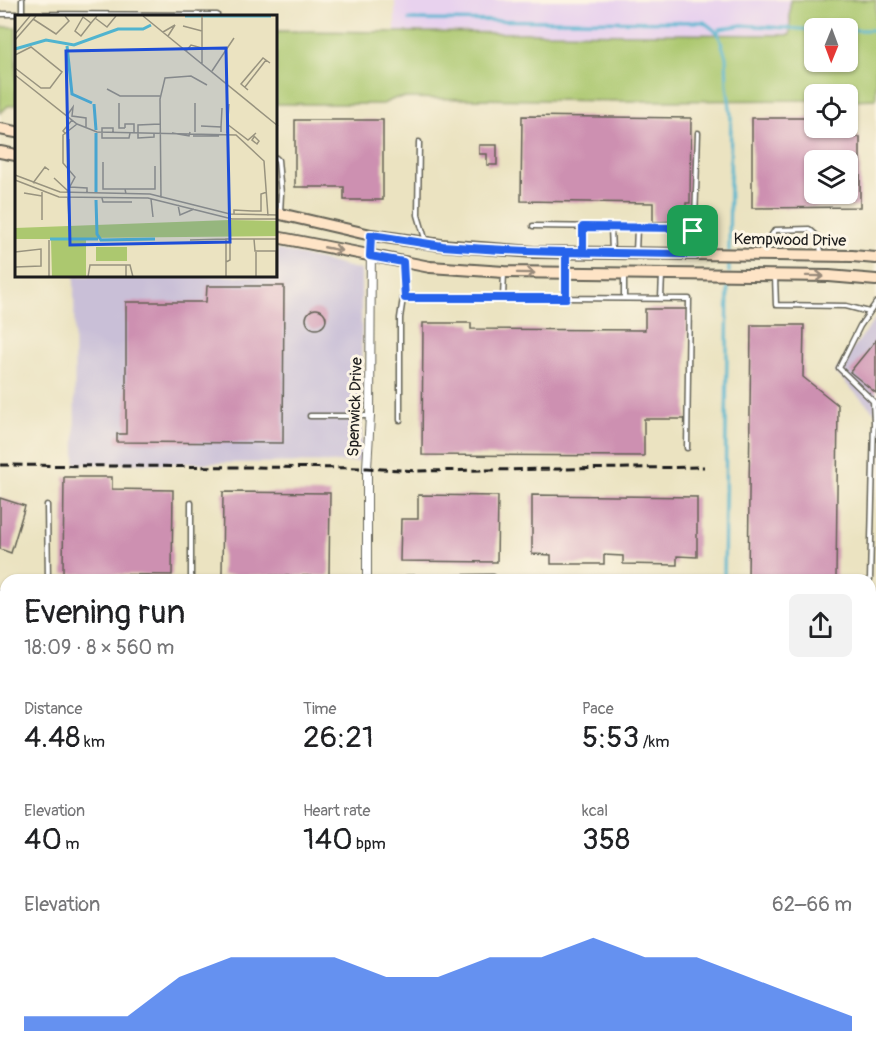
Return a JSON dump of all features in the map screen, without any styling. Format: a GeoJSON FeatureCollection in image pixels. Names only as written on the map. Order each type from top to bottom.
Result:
{"type":"FeatureCollection","features":[{"type":"Feature","properties":{"kind":"main road"},"geometry":{"type":"LineString","coordinates":[[0,129],[15,132]]}},
{"type":"Feature","properties":{"kind":"main road"},"geometry":{"type":"LineString","coordinates":[[0,152],[15,155]]}},
{"type":"Feature","properties":{"kind":"main road","name":"Kempwood Drive"},"geometry":{"type":"LineString","coordinates":[[278,213],[371,235],[426,243],[533,252],[822,255],[876,258]]}},
{"type":"Feature","properties":{"kind":"main road"},"geometry":{"type":"LineString","coordinates":[[278,237],[430,267],[504,272],[829,276],[876,280]]}},
{"type":"Feature","properties":{"kind":"main road"},"geometry":{"type":"LineString","coordinates":[[566,252],[566,273]]}},
{"type":"Feature","properties":{"kind":"main road"},"geometry":{"type":"LineString","coordinates":[[771,255],[775,275]]}},
{"type":"Feature","properties":{"kind":"street","name":"Spenwick Drive"},"geometry":{"type":"LineString","coordinates":[[367,574],[366,468],[369,416],[371,235]]}},
{"type":"Feature","properties":{"kind":"lane"},"geometry":{"type":"LineString","coordinates":[[22,0],[22,14]]}},
{"type":"Feature","properties":{"kind":"lane"},"geometry":{"type":"LineString","coordinates":[[0,14],[217,15]]}},
{"type":"Feature","properties":{"kind":"lane"},"geometry":{"type":"LineString","coordinates":[[695,254],[693,231],[698,133]]}},
{"type":"Feature","properties":{"kind":"lane"},"geometry":{"type":"LineString","coordinates":[[419,142],[418,215],[426,243]]}},
{"type":"Feature","properties":{"kind":"lane"},"geometry":{"type":"LineString","coordinates":[[278,160],[280,177],[278,213]]}},
{"type":"Feature","properties":{"kind":"lane"},"geometry":{"type":"LineString","coordinates":[[533,226],[688,228],[693,231]]}},
{"type":"Feature","properties":{"kind":"lane"},"geometry":{"type":"LineString","coordinates":[[583,227],[583,252]]}},
{"type":"Feature","properties":{"kind":"lane"},"geometry":{"type":"LineString","coordinates":[[611,227],[612,253]]}},
{"type":"Feature","properties":{"kind":"lane"},"geometry":{"type":"LineString","coordinates":[[636,253],[637,228]]}},
{"type":"Feature","properties":{"kind":"lane"},"geometry":{"type":"LineString","coordinates":[[771,255],[771,236],[775,230],[809,229],[817,236],[822,255]]}},
{"type":"Feature","properties":{"kind":"lane"},"geometry":{"type":"LineString","coordinates":[[400,420],[400,318],[403,298],[405,298],[403,262]]}},
{"type":"Feature","properties":{"kind":"lane"},"geometry":{"type":"LineString","coordinates":[[503,298],[504,272]]}},
{"type":"Feature","properties":{"kind":"lane"},"geometry":{"type":"LineString","coordinates":[[566,273],[566,298]]}},
{"type":"Feature","properties":{"kind":"lane"},"geometry":{"type":"LineString","coordinates":[[624,274],[624,298]]}},
{"type":"Feature","properties":{"kind":"lane"},"geometry":{"type":"LineString","coordinates":[[662,274],[662,298]]}},
{"type":"Feature","properties":{"kind":"lane"},"geometry":{"type":"LineString","coordinates":[[775,275],[776,305],[846,306],[869,312]]}},
{"type":"Feature","properties":{"kind":"lane"},"geometry":{"type":"LineString","coordinates":[[405,298],[689,299],[687,448]]}},
{"type":"Feature","properties":{"kind":"lane"},"geometry":{"type":"LineString","coordinates":[[870,574],[874,403],[839,369],[860,326],[876,303]]}},
{"type":"Feature","properties":{"kind":"lane"},"geometry":{"type":"LineString","coordinates":[[310,416],[369,416]]}},
{"type":"Feature","properties":{"kind":"lane"},"geometry":{"type":"LineString","coordinates":[[191,503],[191,574]]}},
{"type":"Feature","properties":{"kind":"lane"},"geometry":{"type":"LineString","coordinates":[[48,505],[48,574]]}},
{"type":"Feature","properties":{"kind":"shaded area"},"geometry":{"type":"Polygon","coordinates":[[[395,0],[790,0],[790,35],[395,31],[395,0]]]}},
{"type":"Feature","properties":{"kind":"shaded area"},"geometry":{"type":"Polygon","coordinates":[[[278,249],[361,270],[362,462],[75,464],[74,278],[278,278],[278,249]]]}},
{"type":"Feature","properties":{"kind":"shaded area"},"geometry":{"type":"Polygon","coordinates":[[[876,318],[876,414],[835,372],[876,318]]]}},
{"type":"Feature","properties":{"kind":"green space"},"geometry":{"type":"Polygon","coordinates":[[[790,0],[876,0],[876,99],[858,100],[858,84],[804,84],[804,100],[621,101],[396,98],[383,104],[278,104],[278,31],[790,35],[790,0]]]}},
{"type":"Feature","properties":{"kind":"green space"},"geometry":{"type":"Polygon","coordinates":[[[0,27],[15,27],[15,105],[8,106],[0,113],[0,27]]]}},
{"type":"Feature","properties":{"kind":"building"},"geometry":{"type":"Polygon","coordinates":[[[522,116],[691,118],[690,203],[686,203],[686,221],[653,222],[653,203],[521,201],[522,116]]]}},
{"type":"Feature","properties":{"kind":"building"},"geometry":{"type":"Polygon","coordinates":[[[752,118],[804,118],[804,138],[860,137],[860,207],[752,208],[752,118]]]}},
{"type":"Feature","properties":{"kind":"building"},"geometry":{"type":"Polygon","coordinates":[[[295,120],[383,120],[383,200],[344,200],[344,187],[295,187],[295,120]]]}},
{"type":"Feature","properties":{"kind":"building"},"geometry":{"type":"Polygon","coordinates":[[[479,145],[497,145],[497,165],[487,165],[487,154],[479,154],[479,145]]]}},
{"type":"Feature","properties":{"kind":"building"},"geometry":{"type":"Polygon","coordinates":[[[207,286],[284,286],[283,443],[117,442],[117,434],[126,434],[126,302],[206,302],[207,286]]]}},
{"type":"Feature","properties":{"kind":"building"},"geometry":{"type":"Polygon","coordinates":[[[316,309],[323,312],[326,319],[323,326],[316,329],[309,326],[306,319],[309,312],[316,309]]]}},
{"type":"Feature","properties":{"kind":"building"},"geometry":{"type":"Polygon","coordinates":[[[645,309],[687,309],[686,419],[644,419],[644,456],[422,455],[423,323],[471,323],[471,329],[645,330],[645,309]]]}},
{"type":"Feature","properties":{"kind":"building"},"geometry":{"type":"Polygon","coordinates":[[[751,325],[804,325],[803,377],[838,405],[836,574],[748,574],[751,325]]]}},
{"type":"Feature","properties":{"kind":"building"},"geometry":{"type":"Polygon","coordinates":[[[876,340],[876,393],[850,372],[876,340]]]}},
{"type":"Feature","properties":{"kind":"building"},"geometry":{"type":"Polygon","coordinates":[[[64,477],[112,477],[112,489],[173,490],[172,574],[63,574],[64,477]]]}},
{"type":"Feature","properties":{"kind":"building"},"geometry":{"type":"Polygon","coordinates":[[[223,492],[330,493],[329,574],[222,574],[223,492]]]}},
{"type":"Feature","properties":{"kind":"building"},"geometry":{"type":"Polygon","coordinates":[[[418,495],[498,496],[497,562],[400,561],[401,519],[418,519],[418,495]]]}},
{"type":"Feature","properties":{"kind":"building"},"geometry":{"type":"Polygon","coordinates":[[[532,495],[697,497],[697,557],[677,556],[677,565],[623,564],[623,556],[604,555],[604,564],[551,564],[551,555],[532,554],[532,495]]]}},
{"type":"Feature","properties":{"kind":"building"},"geometry":{"type":"Polygon","coordinates":[[[0,498],[25,506],[11,553],[0,549],[0,498]]]}},
{"type":"Feature","properties":{"kind":"waterway"},"geometry":{"type":"LineString","coordinates":[[409,20],[704,22],[718,33],[726,57],[731,115],[729,251]]}},
{"type":"Feature","properties":{"kind":"waterway"},"geometry":{"type":"LineString","coordinates":[[718,33],[720,29],[742,25],[804,29]]}},
{"type":"Feature","properties":{"kind":"waterway"},"geometry":{"type":"LineString","coordinates":[[858,30],[876,30]]}},
{"type":"Feature","properties":{"kind":"waterway"},"geometry":{"type":"LineString","coordinates":[[729,258],[729,272]]}},
{"type":"Feature","properties":{"kind":"waterway"},"geometry":{"type":"LineString","coordinates":[[724,574],[728,279]]}},
{"type":"Feature","properties":{"kind":"railway"},"geometry":{"type":"LineString","coordinates":[[0,465],[367,468],[418,471],[704,467]]}},
{"type":"Feature","properties":{"kind":"route"},"geometry":{"type":"LineString","coordinates":[[693,231],[688,228],[583,227],[583,252],[566,252],[566,298],[405,298],[403,262],[370,256],[371,235],[441,245],[533,252],[583,252],[695,254],[693,231]]}}]}
